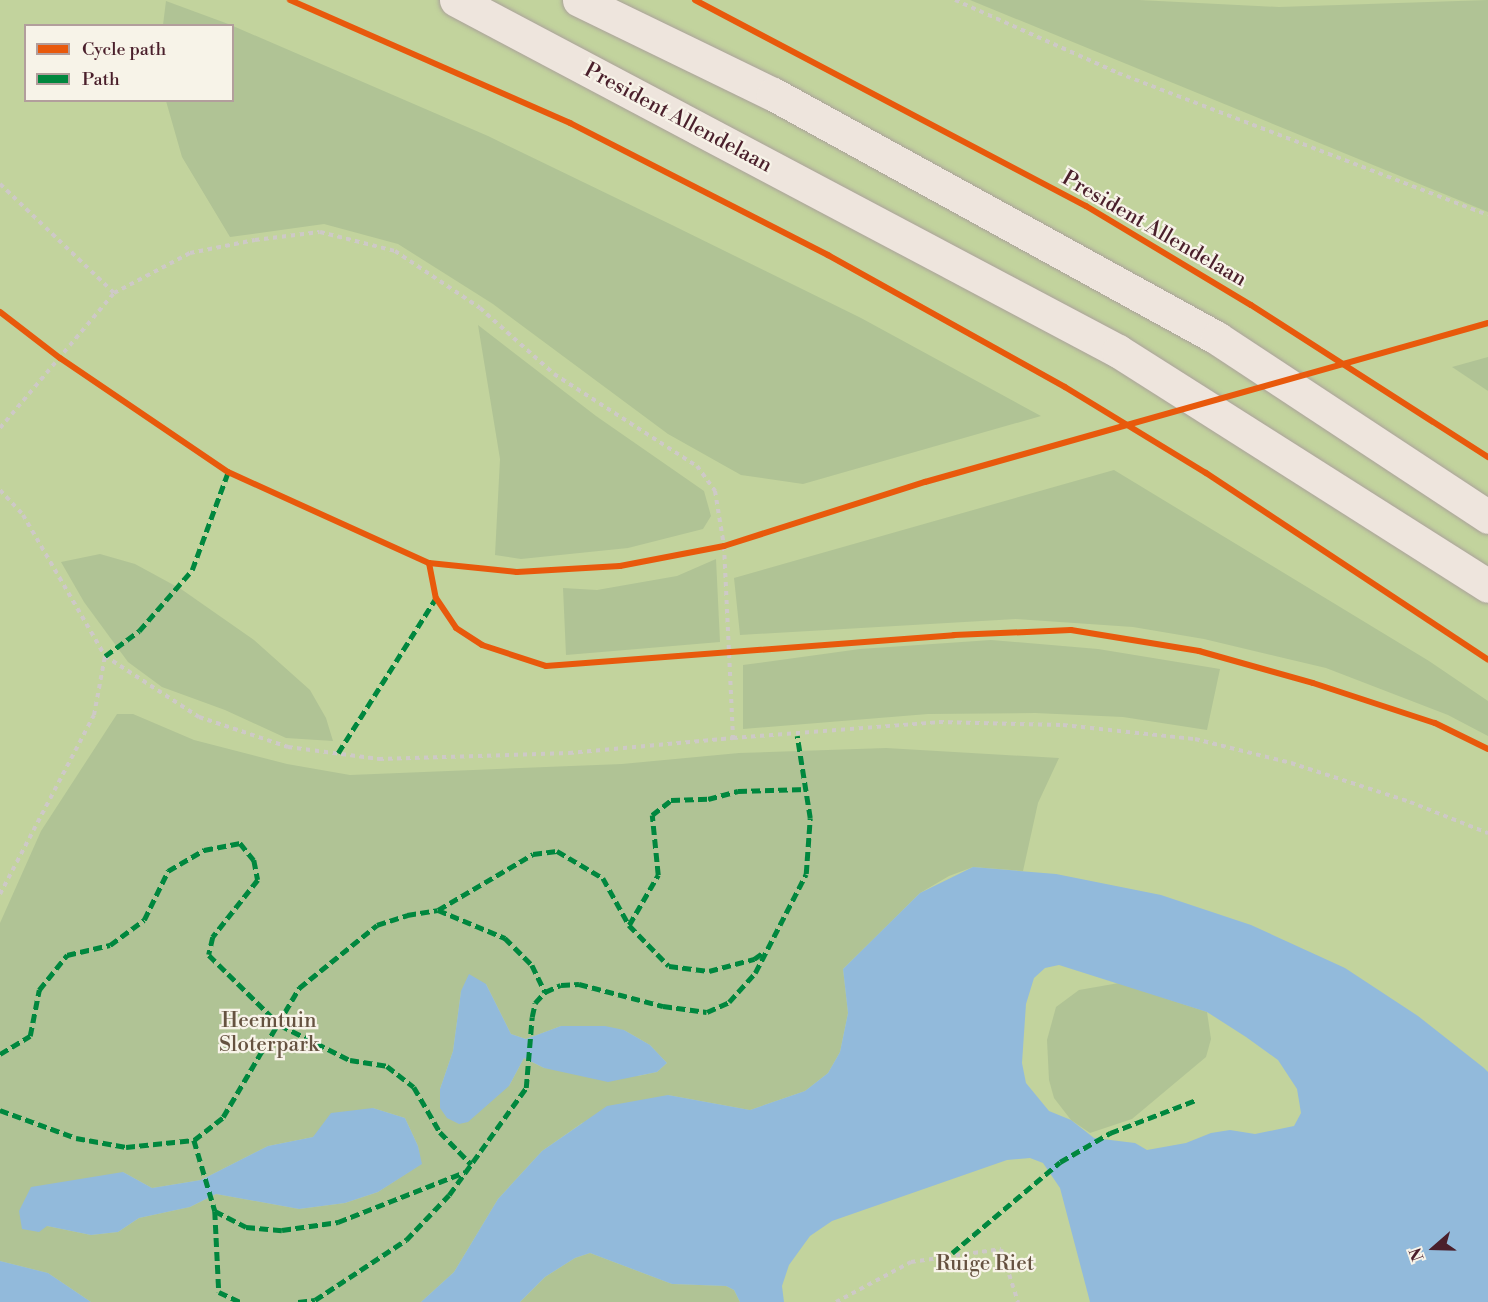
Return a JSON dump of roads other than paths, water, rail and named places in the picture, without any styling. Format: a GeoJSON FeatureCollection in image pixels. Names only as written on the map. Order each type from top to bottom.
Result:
{"type":"FeatureCollection","features":[{"type":"Feature","properties":{"kind":"main road","name":"President Allendelaan"},"geometry":{"type":"LineString","coordinates":[[456,0],[1118,351],[1488,586]]}},
{"type":"Feature","properties":{"kind":"main road"},"geometry":{"type":"LineString","coordinates":[[579,0],[773,94],[1217,338],[1488,517]]}},
{"type":"Feature","properties":{"kind":"water"},"geometry":{"type":"Polygon","coordinates":[[[973,867],[1056,874],[1161,895],[1251,925],[1345,968],[1418,1016],[1488,1072],[1488,1302],[1090,1302],[1060,1188],[1043,1163],[1030,1158],[1007,1160],[832,1221],[810,1236],[789,1265],[782,1286],[784,1302],[740,1302],[734,1290],[726,1286],[672,1284],[590,1253],[575,1258],[545,1277],[520,1302],[421,1302],[454,1272],[498,1199],[542,1151],[607,1106],[668,1095],[750,1110],[805,1091],[828,1073],[840,1052],[848,1013],[843,969],[920,893],[973,867]],[[1059,965],[1045,968],[1034,978],[1026,1004],[1022,1063],[1026,1083],[1049,1111],[1071,1120],[1094,1138],[1135,1143],[1147,1150],[1186,1143],[1211,1133],[1230,1130],[1255,1134],[1294,1126],[1301,1113],[1297,1089],[1278,1060],[1207,1012],[1059,965]]]}},
{"type":"Feature","properties":{"kind":"water"},"geometry":{"type":"Polygon","coordinates":[[[469,974],[486,984],[511,1034],[526,1039],[561,1026],[605,1026],[624,1030],[650,1045],[667,1063],[657,1072],[608,1082],[544,1068],[524,1058],[509,1086],[468,1122],[459,1124],[447,1118],[440,1108],[440,1089],[453,1051],[461,991],[469,974]]]}},
{"type":"Feature","properties":{"kind":"water"},"geometry":{"type":"Polygon","coordinates":[[[373,1108],[405,1118],[418,1146],[422,1164],[378,1192],[345,1203],[299,1209],[216,1194],[190,1207],[139,1218],[118,1232],[91,1235],[47,1226],[39,1232],[22,1229],[19,1211],[31,1187],[123,1172],[152,1188],[201,1180],[268,1146],[313,1137],[331,1113],[373,1108]]]}},
{"type":"Feature","properties":{"kind":"water"},"geometry":{"type":"Polygon","coordinates":[[[0,1261],[48,1273],[91,1302],[0,1302],[0,1261]]]}},
{"type":"Feature","properties":{"kind":"park label","name":"Heemtuin Sloterpark"},"geometry":{"type":"Point","coordinates":[269,1033]}},
{"type":"Feature","properties":{"kind":"park label","name":"Ruige Riet"},"geometry":{"type":"Point","coordinates":[985,1264]}}]}
